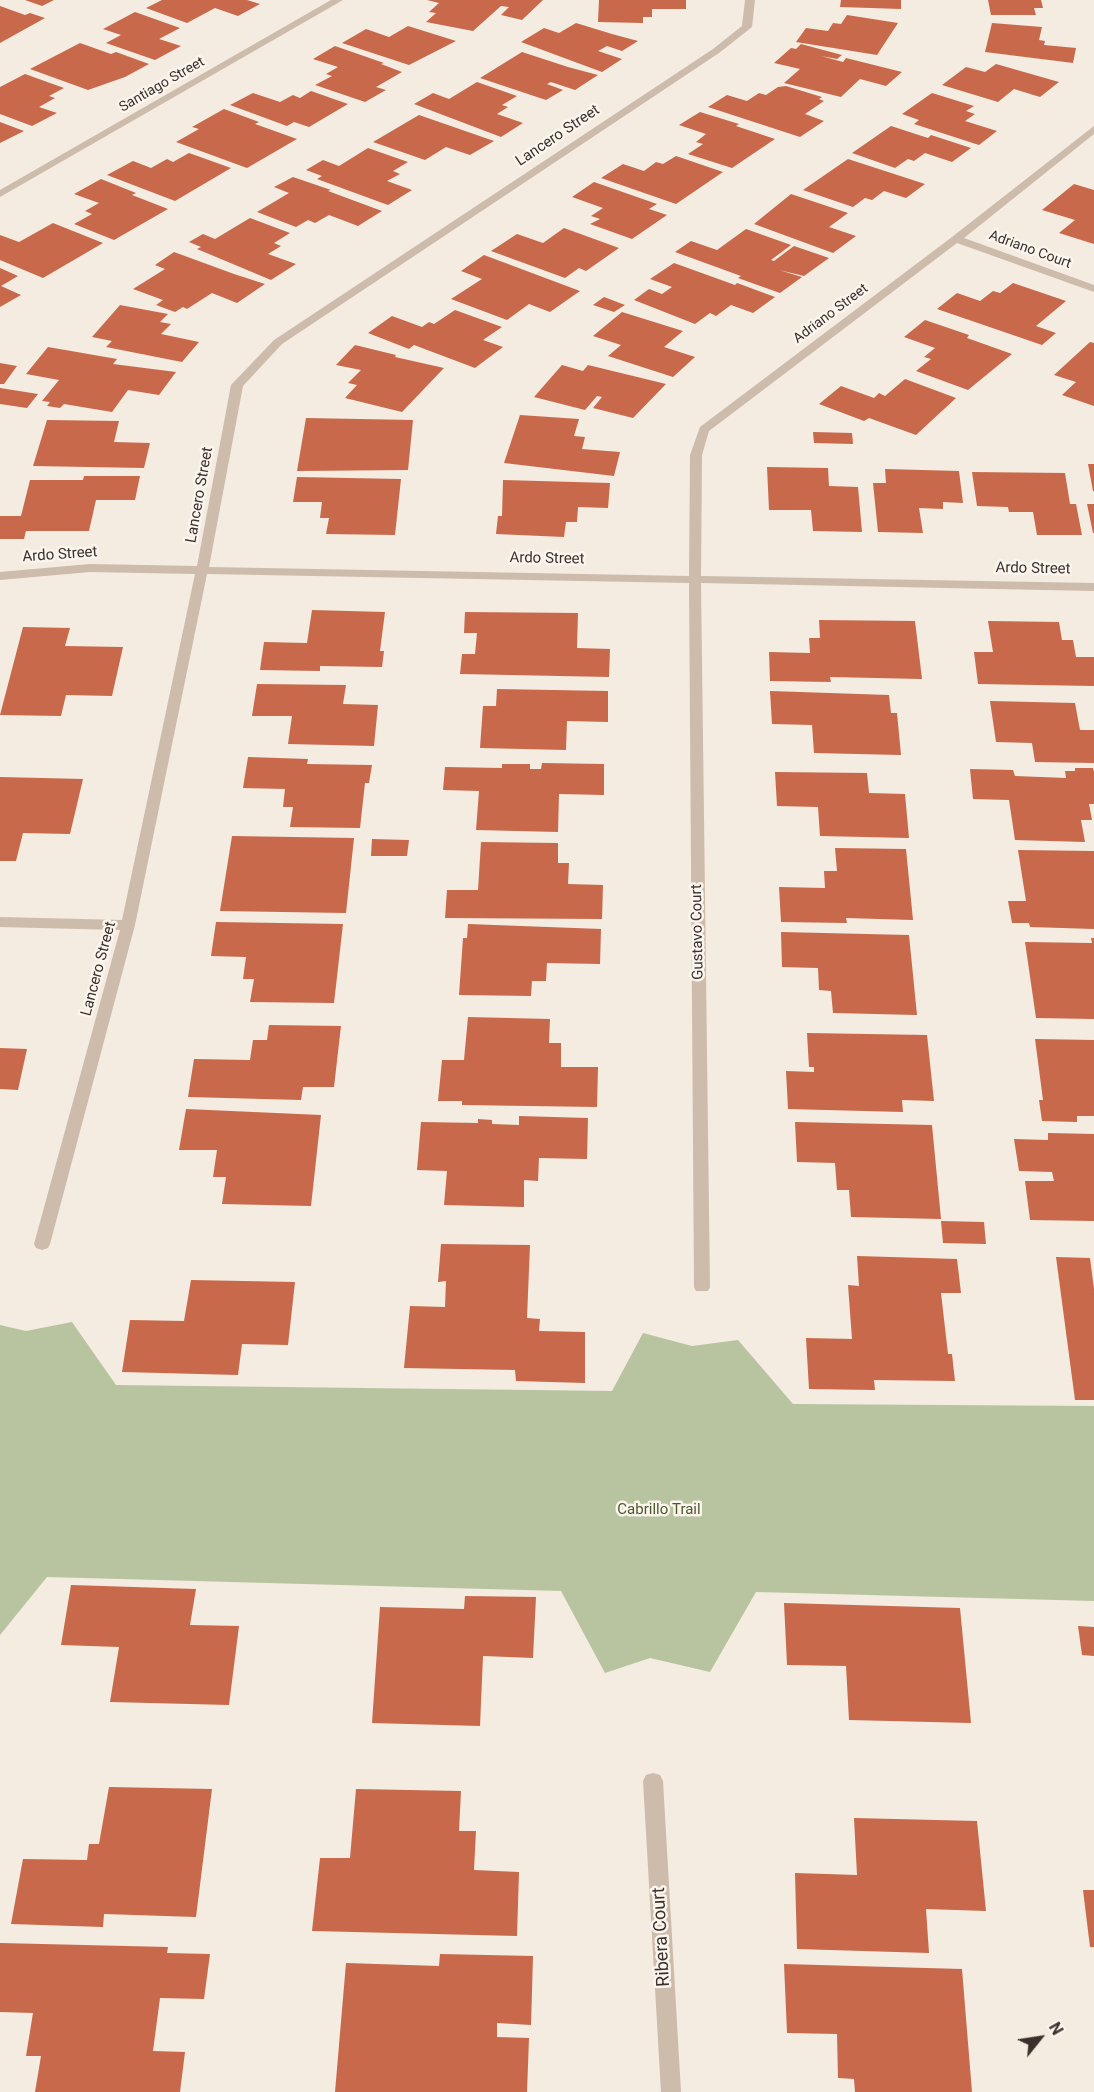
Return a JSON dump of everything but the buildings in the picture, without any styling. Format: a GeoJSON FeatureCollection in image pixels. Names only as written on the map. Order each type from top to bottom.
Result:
{"type":"FeatureCollection","features":[{"type":"Feature","properties":{"kind":"street","name":"Santiago Street"},"geometry":{"type":"LineString","coordinates":[[0,194],[338,0]]}},
{"type":"Feature","properties":{"kind":"street","name":"Lancero Street"},"geometry":{"type":"LineString","coordinates":[[42,1244],[128,925],[202,570],[237,385],[278,342],[716,51],[747,27],[750,0]]}},
{"type":"Feature","properties":{"kind":"street","name":"Adriano Street"},"geometry":{"type":"LineString","coordinates":[[695,578],[696,455],[704,429],[956,239],[1094,129]]}},
{"type":"Feature","properties":{"kind":"street","name":"Adriano Court"},"geometry":{"type":"LineString","coordinates":[[956,239],[1094,289]]}},
{"type":"Feature","properties":{"kind":"street","name":"Ardo Street"},"geometry":{"type":"LineString","coordinates":[[0,576],[90,567],[1094,586]]}},
{"type":"Feature","properties":{"kind":"street","name":"Gustavo Court"},"geometry":{"type":"LineString","coordinates":[[695,578],[702,1287]]}},
{"type":"Feature","properties":{"kind":"street"},"geometry":{"type":"LineString","coordinates":[[0,922],[128,925]]}},
{"type":"Feature","properties":{"kind":"street","name":"Ribera Court"},"geometry":{"type":"LineString","coordinates":[[653,1781],[671,2092]]}},
{"type":"Feature","properties":{"kind":"green space","name":"Cabrillo Trail"},"geometry":{"type":"Polygon","coordinates":[[[72,1322],[116,1385],[612,1391],[643,1333],[692,1346],[738,1340],[793,1404],[1094,1406],[1094,1601],[756,1592],[710,1672],[650,1658],[605,1673],[561,1591],[47,1577],[0,1635],[0,1325],[26,1331],[72,1322]]]}}]}
